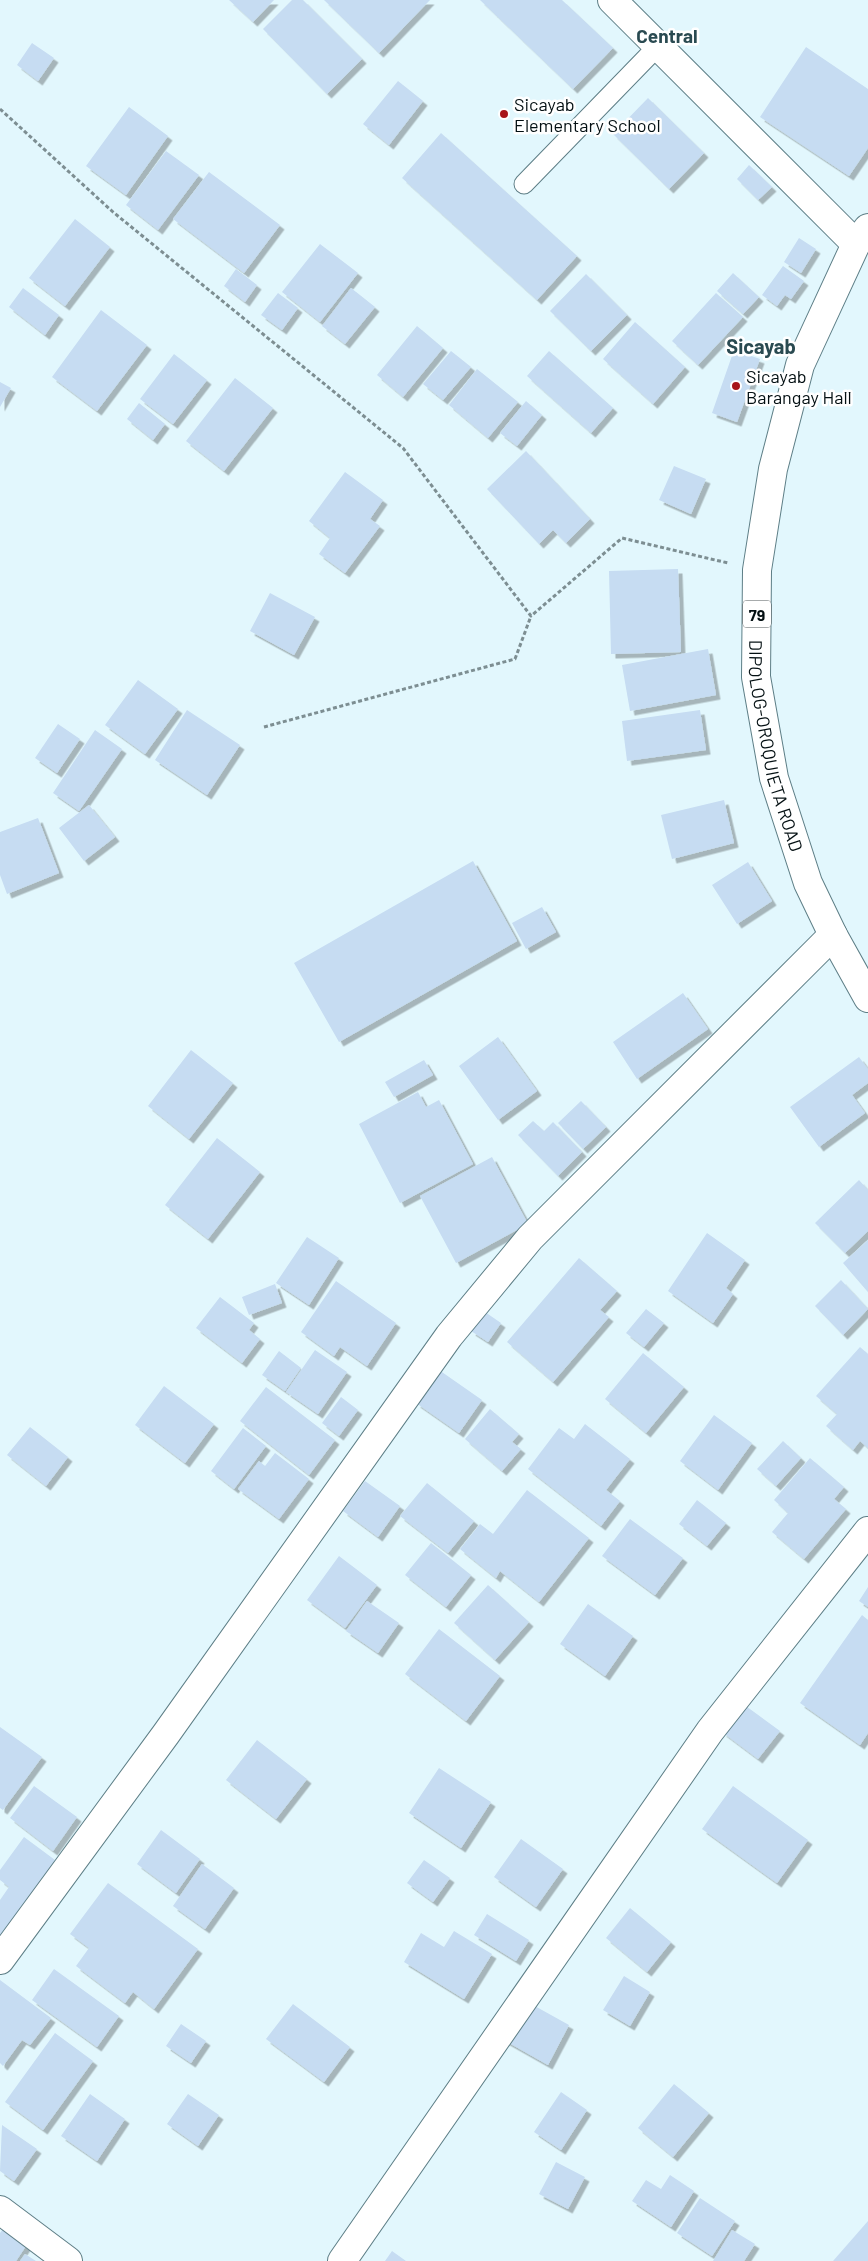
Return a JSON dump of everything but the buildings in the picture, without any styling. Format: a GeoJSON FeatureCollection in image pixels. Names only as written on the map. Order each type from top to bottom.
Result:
{"type":"FeatureCollection","features":[{"type":"Feature","properties":{"kind":"main road"},"geometry":{"type":"LineString","coordinates":[[612,0],[657,46],[862,236]]}},
{"type":"Feature","properties":{"kind":"main road","name":"DIPOLOG-OROQUIETA ROAD"},"geometry":{"type":"LineString","coordinates":[[862,236],[800,365],[773,468],[757,570],[756,677],[774,778],[808,883],[833,935],[868,998]]}},
{"type":"Feature","properties":{"kind":"main road"},"geometry":{"type":"LineString","coordinates":[[0,1960],[166,1734],[449,1336],[530,1238],[833,935]]}},
{"type":"Feature","properties":{"kind":"main road"},"geometry":{"type":"LineString","coordinates":[[342,2261],[710,1731],[868,1531]]}},
{"type":"Feature","properties":{"kind":"main road"},"geometry":{"type":"LineString","coordinates":[[0,2210],[68,2261]]}},
{"type":"Feature","properties":{"kind":"lane"},"geometry":{"type":"LineString","coordinates":[[524,184],[657,46]]}},
{"type":"Feature","properties":{"kind":"path"},"geometry":{"type":"LineString","coordinates":[[0,109],[113,212],[403,448],[531,616]]}},
{"type":"Feature","properties":{"kind":"path"},"geometry":{"type":"LineString","coordinates":[[264,727],[515,659],[531,616],[622,538],[757,570]]}},
{"type":"Feature","properties":{"kind":"place","name":"Sicayab Elementary School"},"geometry":{"type":"Point","coordinates":[504,114]}},
{"type":"Feature","properties":{"kind":"place","name":"Sicayab Barangay Hall"},"geometry":{"type":"Point","coordinates":[736,386]}},
{"type":"Feature","properties":{"kind":"district","name":"Central"},"geometry":{"type":"Point","coordinates":[667,35]}},
{"type":"Feature","properties":{"kind":"district","name":"Sicayab"},"geometry":{"type":"Point","coordinates":[761,346]}}]}
